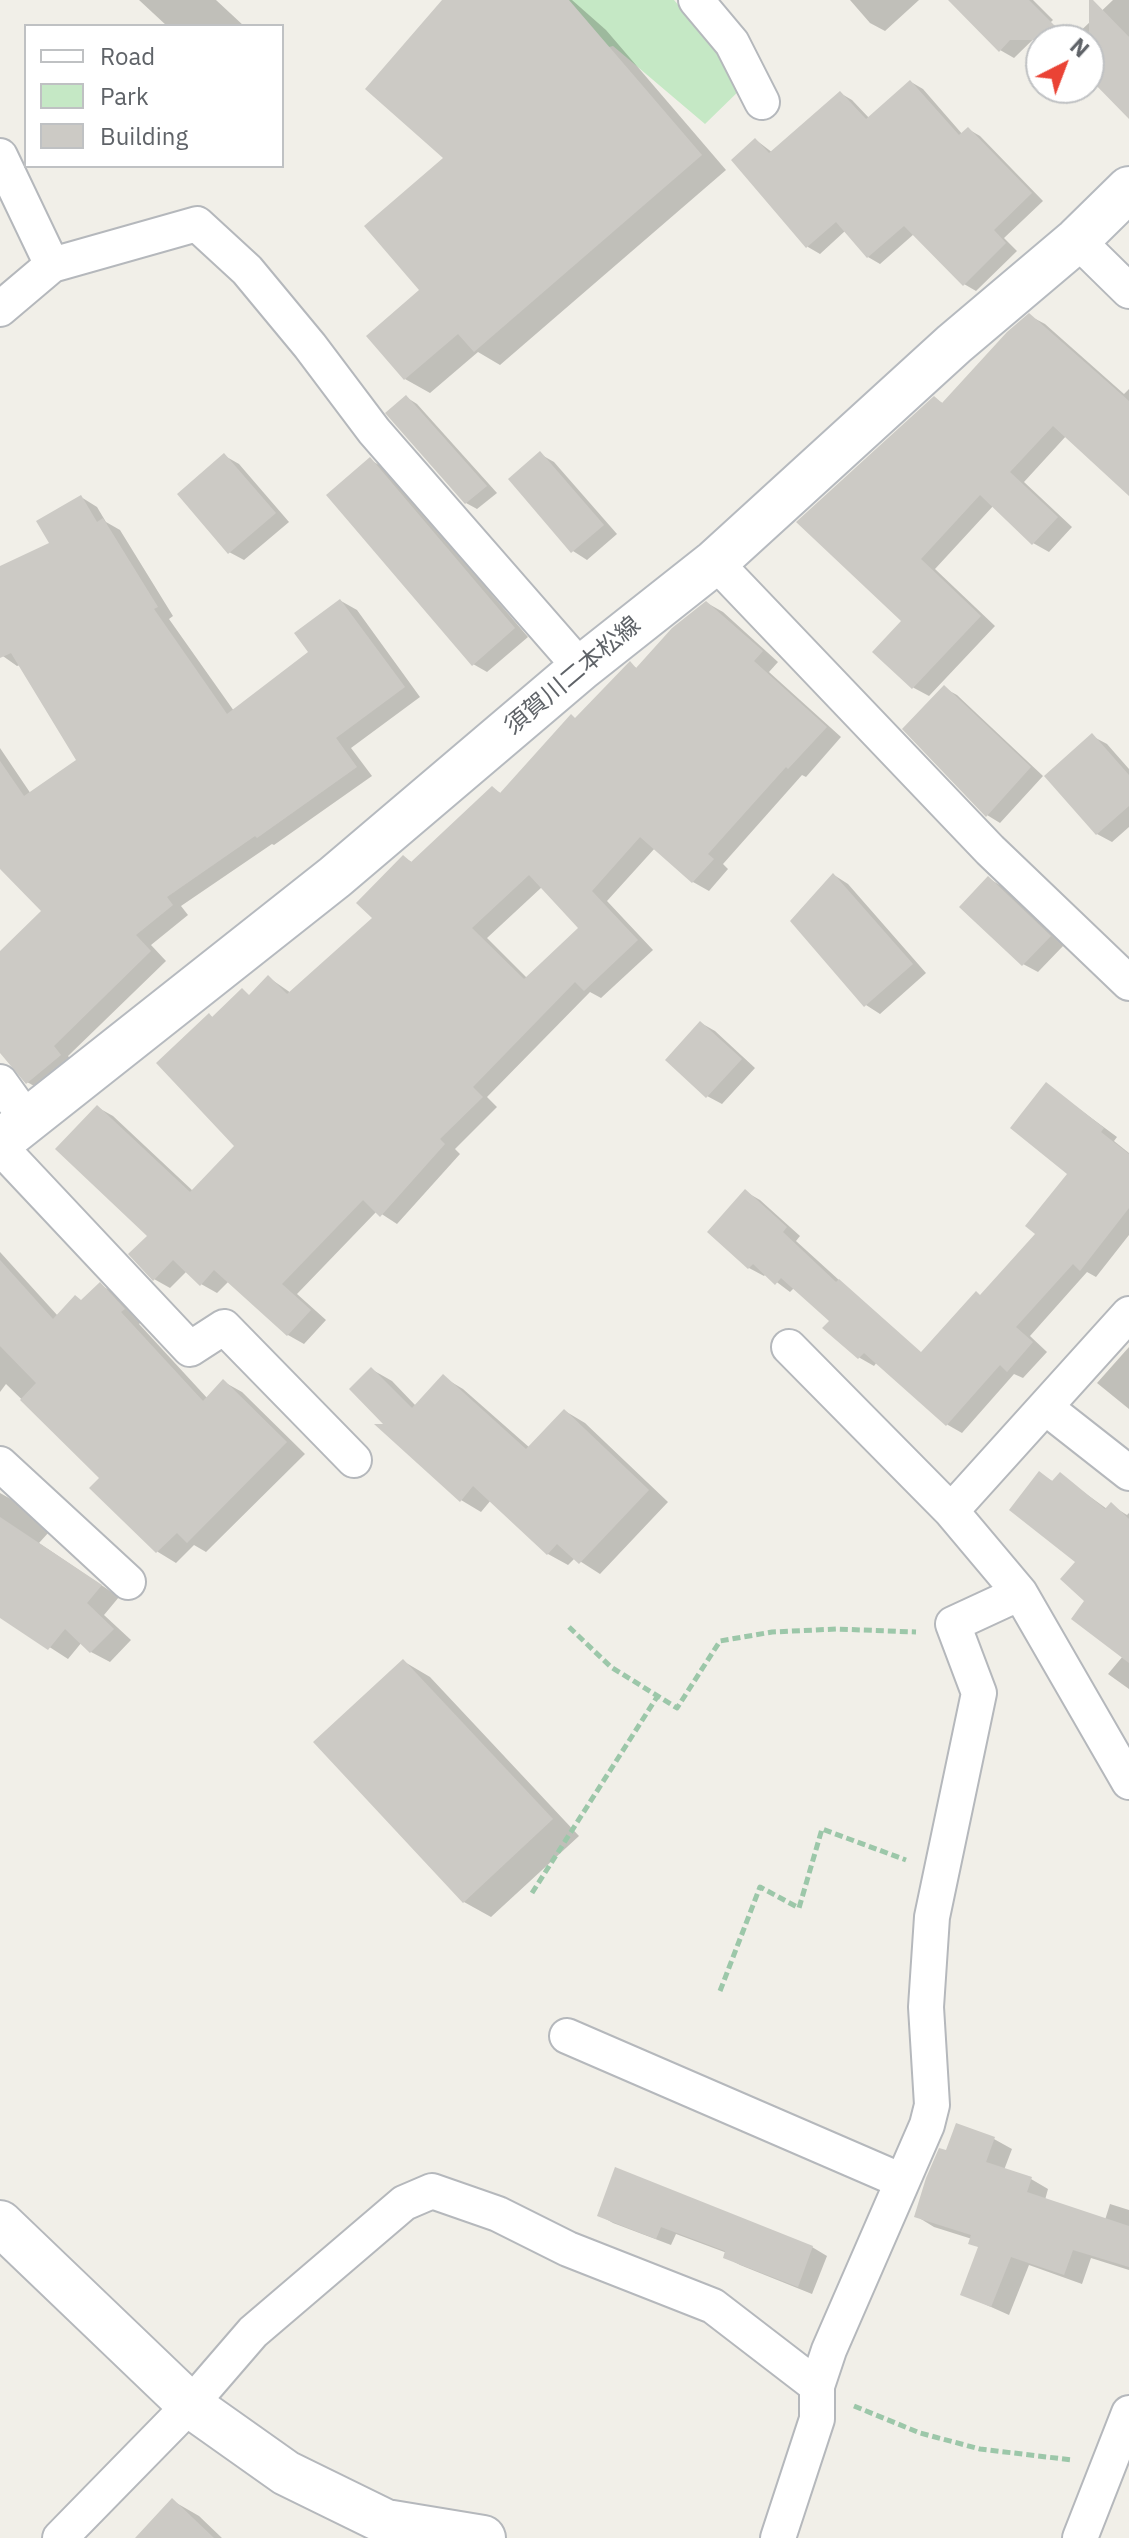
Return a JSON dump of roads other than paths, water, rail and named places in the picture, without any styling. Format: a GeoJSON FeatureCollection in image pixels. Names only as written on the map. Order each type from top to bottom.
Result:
{"type":"FeatureCollection","features":[{"type":"Feature","properties":{"kind":"main road","name":"須賀川二本松線"},"geometry":{"type":"LineString","coordinates":[[9,1137],[324,886],[581,668],[715,562],[954,344],[1077,240],[1129,189]]}},
{"type":"Feature","properties":{"kind":"main road"},"geometry":{"type":"LineString","coordinates":[[0,2223],[190,2405],[286,2473],[384,2530],[483,2538]]}},
{"type":"Feature","properties":{"kind":"street"},"geometry":{"type":"LineString","coordinates":[[696,0],[732,43],[762,102]]}},
{"type":"Feature","properties":{"kind":"street"},"geometry":{"type":"LineString","coordinates":[[0,156],[52,265]]}},
{"type":"Feature","properties":{"kind":"street"},"geometry":{"type":"LineString","coordinates":[[0,309],[52,265],[197,224],[247,270],[374,431],[581,668]]}},
{"type":"Feature","properties":{"kind":"street"},"geometry":{"type":"LineString","coordinates":[[1077,240],[1129,291]]}},
{"type":"Feature","properties":{"kind":"street"},"geometry":{"type":"LineString","coordinates":[[715,562],[990,850],[1129,983]]}},
{"type":"Feature","properties":{"kind":"street"},"geometry":{"type":"LineString","coordinates":[[0,1082],[9,1137],[190,1349],[224,1327],[354,1460]]}},
{"type":"Feature","properties":{"kind":"street"},"geometry":{"type":"LineString","coordinates":[[951,1511],[1129,1314]]}},
{"type":"Feature","properties":{"kind":"street"},"geometry":{"type":"LineString","coordinates":[[789,1347],[951,1511],[1020,1593],[1129,1782]]}},
{"type":"Feature","properties":{"kind":"street"},"geometry":{"type":"LineString","coordinates":[[1045,1407],[1129,1473]]}},
{"type":"Feature","properties":{"kind":"street"},"geometry":{"type":"LineString","coordinates":[[0,1464],[128,1582]]}},
{"type":"Feature","properties":{"kind":"street"},"geometry":{"type":"LineString","coordinates":[[778,2538],[817,2419],[817,2386],[829,2350],[927,2125],[932,2105],[926,2007],[932,1917],[979,1693],[953,1624],[1020,1593]]}},
{"type":"Feature","properties":{"kind":"street"},"geometry":{"type":"LineString","coordinates":[[567,2036],[902,2181]]}},
{"type":"Feature","properties":{"kind":"street"},"geometry":{"type":"LineString","coordinates":[[60,2538],[190,2405],[253,2332],[404,2203],[432,2191],[498,2214],[568,2249],[713,2306],[817,2386]]}},
{"type":"Feature","properties":{"kind":"street"},"geometry":{"type":"LineString","coordinates":[[1080,2538],[1129,2413]]}}]}
